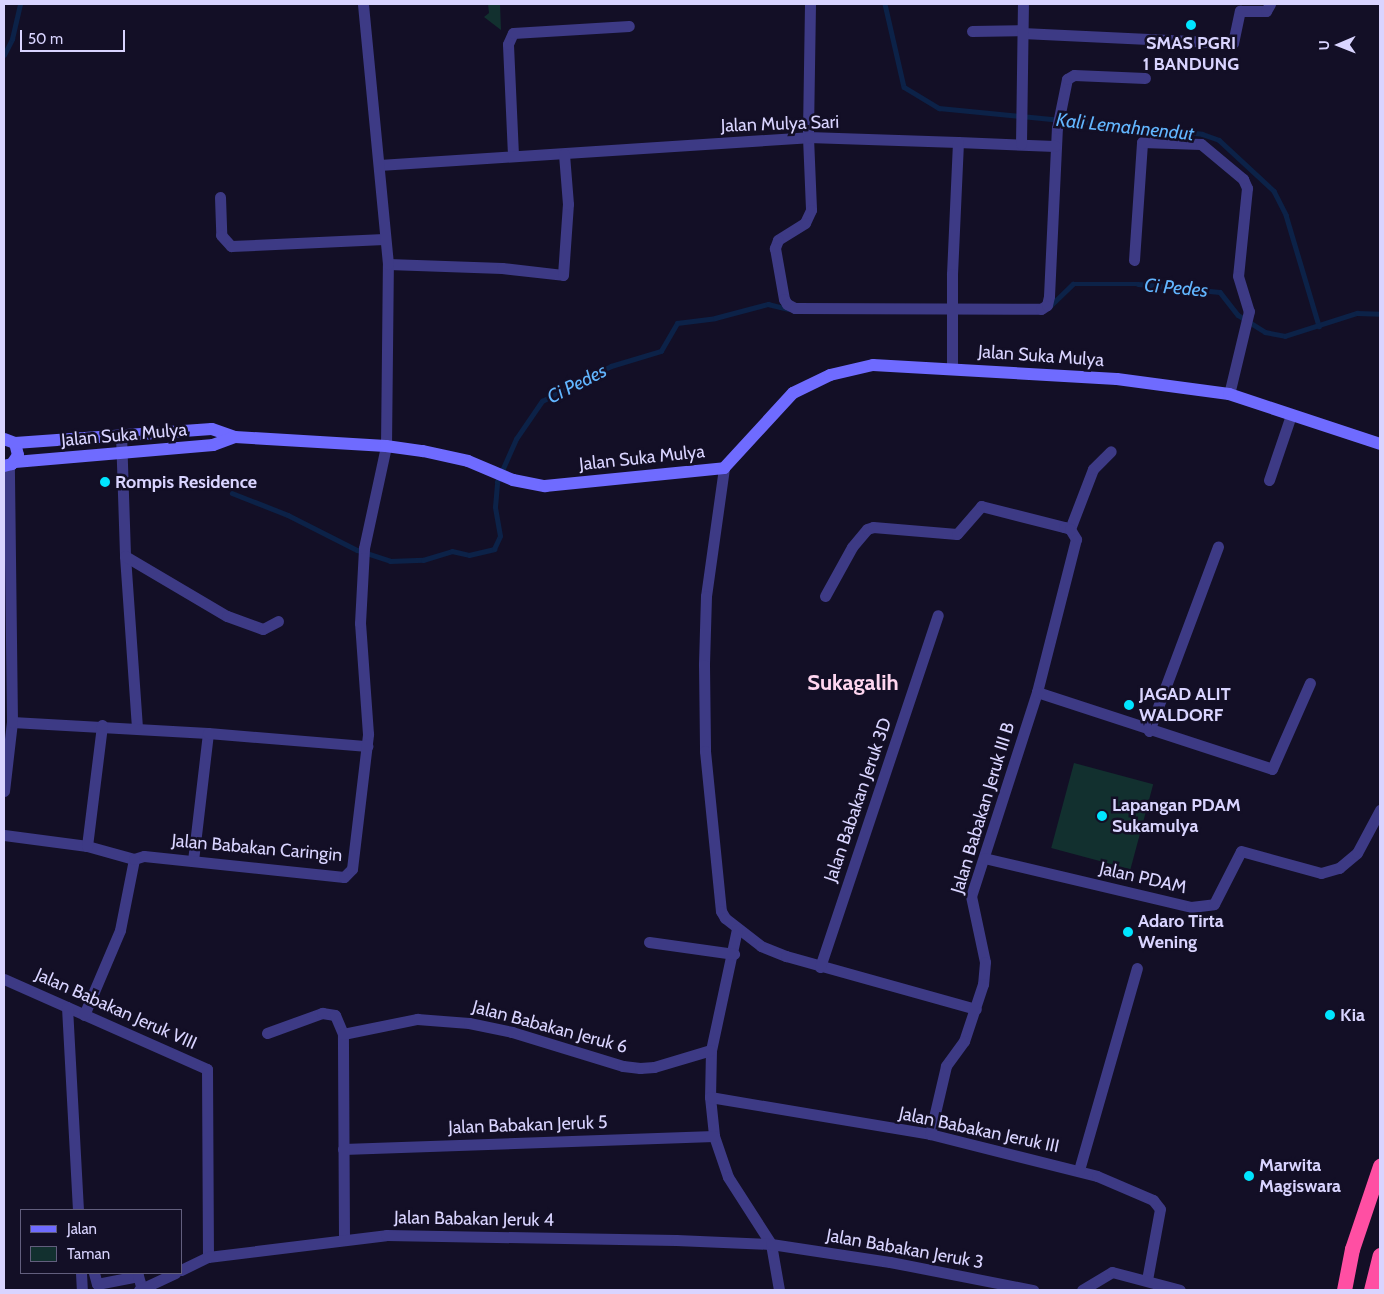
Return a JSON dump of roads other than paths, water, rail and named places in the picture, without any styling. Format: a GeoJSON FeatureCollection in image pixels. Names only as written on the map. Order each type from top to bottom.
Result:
{"type":"FeatureCollection","features":[{"type":"Feature","properties":{"kind":"highway"},"geometry":{"type":"LineString","coordinates":[[1344,1290],[1352,1249],[1380,1166]]}},
{"type":"Feature","properties":{"kind":"highway"},"geometry":{"type":"LineString","coordinates":[[1371,1290],[1380,1255]]}},
{"type":"Feature","properties":{"kind":"street","name":"Jalan Babakan Caringin"},"geometry":{"type":"LineString","coordinates":[[4,835],[87,846],[134,859],[144,856],[344,877],[350,874],[367,746],[368,705],[360,622],[364,553],[386,446],[388,264],[384,239],[379,165],[363,4]]}},
{"type":"Feature","properties":{"kind":"street"},"geometry":{"type":"LineString","coordinates":[[810,4],[808,137],[811,210],[805,223],[776,243],[782,285],[787,304],[795,308],[951,306],[1033,310],[1047,305],[1055,146],[1067,79],[1074,75],[1145,78]]}},
{"type":"Feature","properties":{"kind":"street"},"geometry":{"type":"LineString","coordinates":[[1021,144],[1023,4]]}},
{"type":"Feature","properties":{"kind":"street"},"geometry":{"type":"LineString","coordinates":[[972,31],[1022,31],[1233,43],[1240,11],[1266,11],[1270,4]]}},
{"type":"Feature","properties":{"kind":"street"},"geometry":{"type":"LineString","coordinates":[[513,156],[508,44],[513,33],[629,26]]}},
{"type":"Feature","properties":{"kind":"street","name":"Jalan Mulya Sari"},"geometry":{"type":"LineString","coordinates":[[379,165],[808,137],[1055,146]]}},
{"type":"Feature","properties":{"kind":"street"},"geometry":{"type":"LineString","coordinates":[[952,368],[951,306],[958,142]]}},
{"type":"Feature","properties":{"kind":"street"},"geometry":{"type":"LineString","coordinates":[[1134,260],[1142,143],[1200,144],[1245,183],[1238,272],[1249,311],[1229,394]]}},
{"type":"Feature","properties":{"kind":"street"},"geometry":{"type":"LineString","coordinates":[[388,264],[502,268],[563,275],[568,204],[564,154]]}},
{"type":"Feature","properties":{"kind":"street"},"geometry":{"type":"LineString","coordinates":[[220,197],[221,235],[231,246],[384,239]]}},
{"type":"Feature","properties":{"kind":"street","name":"Jalan Suka Mulya"},"geometry":{"type":"LineString","coordinates":[[10,441],[212,429],[235,437],[386,446],[454,457],[513,480],[545,486],[724,468],[781,403],[809,383],[856,367],[873,365],[952,368],[1117,379],[1229,394],[1380,444]]}},
{"type":"Feature","properties":{"kind":"street"},"geometry":{"type":"LineString","coordinates":[[1269,480],[1291,415]]}},
{"type":"Feature","properties":{"kind":"street"},"geometry":{"type":"LineString","coordinates":[[121,434],[125,556],[137,728]]}},
{"type":"Feature","properties":{"kind":"street","name":"Jalan Suka Mulya"},"geometry":{"type":"LineString","coordinates":[[9,464],[213,446],[235,437]]}},
{"type":"Feature","properties":{"kind":"street"},"geometry":{"type":"LineString","coordinates":[[4,791],[12,722],[7,584],[9,464],[18,455],[10,441]]}},
{"type":"Feature","properties":{"kind":"street"},"geometry":{"type":"LineString","coordinates":[[825,596],[852,547],[867,529],[883,527],[957,534],[981,506],[1070,529],[1093,469],[1111,452]]}},
{"type":"Feature","properties":{"kind":"street"},"geometry":{"type":"LineString","coordinates":[[724,468],[706,596],[705,751],[721,911],[737,929],[761,946],[820,967],[976,1009]]}},
{"type":"Feature","properties":{"kind":"street","name":"Jalan Babakan Jeruk III B"},"geometry":{"type":"LineString","coordinates":[[930,1134],[946,1066],[964,1041],[976,1009],[985,962],[971,904],[1038,692],[1077,546],[1070,529]]}},
{"type":"Feature","properties":{"kind":"street"},"geometry":{"type":"LineString","coordinates":[[1149,731],[1218,546]]}},
{"type":"Feature","properties":{"kind":"street"},"geometry":{"type":"LineString","coordinates":[[125,556],[227,616],[263,629],[278,622]]}},
{"type":"Feature","properties":{"kind":"street","name":"Jalan Babakan Jeruk 3D"},"geometry":{"type":"LineString","coordinates":[[820,967],[938,615]]}},
{"type":"Feature","properties":{"kind":"street"},"geometry":{"type":"LineString","coordinates":[[1038,692],[1149,731],[1272,769],[1310,683]]}},
{"type":"Feature","properties":{"kind":"street"},"geometry":{"type":"LineString","coordinates":[[12,722],[102,725],[367,746]]}},
{"type":"Feature","properties":{"kind":"street"},"geometry":{"type":"LineString","coordinates":[[87,846],[102,725]]}},
{"type":"Feature","properties":{"kind":"street"},"geometry":{"type":"LineString","coordinates":[[193,861],[208,733]]}},
{"type":"Feature","properties":{"kind":"street","name":"Jalan PDAM"},"geometry":{"type":"LineString","coordinates":[[984,858],[1191,907],[1214,904],[1241,852],[1321,873],[1339,868],[1357,853],[1380,810]]}},
{"type":"Feature","properties":{"kind":"street"},"geometry":{"type":"LineString","coordinates":[[84,1015],[120,930],[134,859]]}},
{"type":"Feature","properties":{"kind":"street"},"geometry":{"type":"LineString","coordinates":[[737,929],[734,954],[711,1050],[710,1098],[714,1136],[728,1177],[771,1244],[779,1290]]}},
{"type":"Feature","properties":{"kind":"street"},"geometry":{"type":"LineString","coordinates":[[649,942],[734,954]]}},
{"type":"Feature","properties":{"kind":"street"},"geometry":{"type":"LineString","coordinates":[[1079,1170],[1136,968]]}},
{"type":"Feature","properties":{"kind":"street","name":"Jalan Babakan Jeruk VIII"},"geometry":{"type":"LineString","coordinates":[[4,979],[207,1069],[208,1257]]}},
{"type":"Feature","properties":{"kind":"street"},"geometry":{"type":"LineString","coordinates":[[67,1007],[78,1209]]}},
{"type":"Feature","properties":{"kind":"street"},"geometry":{"type":"LineString","coordinates":[[268,1033],[322,1013],[335,1015],[343,1034],[344,1238]]}},
{"type":"Feature","properties":{"kind":"street","name":"Jalan Babakan Jeruk 6"},"geometry":{"type":"LineString","coordinates":[[343,1034],[417,1020],[469,1023],[512,1032],[623,1066],[640,1068],[654,1067],[711,1050]]}},
{"type":"Feature","properties":{"kind":"street","name":"Jalan Babakan Jeruk III"},"geometry":{"type":"LineString","coordinates":[[710,1098],[930,1134],[1079,1170],[1157,1204],[1160,1216],[1147,1280]]}},
{"type":"Feature","properties":{"kind":"street","name":"Jalan Babakan Jeruk 5"},"geometry":{"type":"LineString","coordinates":[[343,1149],[714,1136]]}},
{"type":"Feature","properties":{"kind":"street","name":"Jalan Babakan Jeruk 4"},"geometry":{"type":"LineString","coordinates":[[182,1270],[208,1257],[386,1234],[771,1244]]}},
{"type":"Feature","properties":{"kind":"street","name":"Jalan Babakan Jeruk 3"},"geometry":{"type":"LineString","coordinates":[[771,1244],[1033,1290]]}},
{"type":"Feature","properties":{"kind":"street"},"geometry":{"type":"LineString","coordinates":[[1082,1290],[1112,1272],[1180,1290]]}},
{"type":"Feature","properties":{"kind":"street"},"geometry":{"type":"LineString","coordinates":[[81,1274],[82,1290]]}},
{"type":"Feature","properties":{"kind":"street"},"geometry":{"type":"LineString","coordinates":[[94,1274],[97,1284],[138,1276],[141,1290],[174,1274]]}},
{"type":"Feature","properties":{"kind":"waterway","name":"Kali Lemahnendut"},"geometry":{"type":"LineString","coordinates":[[4,55],[12,39],[20,4]]}},
{"type":"Feature","properties":{"kind":"waterway","name":"Kali Lemahnendut"},"geometry":{"type":"LineString","coordinates":[[885,4],[904,87],[939,108],[1202,134],[1219,140],[1274,191],[1286,215],[1319,326]]}},
{"type":"Feature","properties":{"kind":"waterway","name":"Ci Pedes"},"geometry":{"type":"LineString","coordinates":[[1049,307],[1073,284],[1138,284],[1220,292],[1238,315],[1265,332],[1285,336],[1357,313],[1380,314]]}},
{"type":"Feature","properties":{"kind":"waterway","name":"Ci Pedes"},"geometry":{"type":"LineString","coordinates":[[232,493],[288,515],[357,550],[390,561],[423,560],[452,551],[469,555],[494,549],[500,536],[495,507],[497,482],[516,439],[542,401],[611,366],[661,351],[677,323],[715,318],[768,304],[788,309]]}},
{"type":"Feature","properties":{"kind":"place","name":"SMAS PGRI 1 BANDUNG"},"geometry":{"type":"Point","coordinates":[1191,25]}},
{"type":"Feature","properties":{"kind":"place","name":"Rompis Residence"},"geometry":{"type":"Point","coordinates":[105,482]}},
{"type":"Feature","properties":{"kind":"place","name":"JAGAD ALIT WALDORF"},"geometry":{"type":"Point","coordinates":[1129,705]}},
{"type":"Feature","properties":{"kind":"place","name":"Lapangan PDAM Sukamulya"},"geometry":{"type":"Point","coordinates":[1102,816]}},
{"type":"Feature","properties":{"kind":"place","name":"Adaro Tirta Wening"},"geometry":{"type":"Point","coordinates":[1128,932]}},
{"type":"Feature","properties":{"kind":"place","name":"Kia"},"geometry":{"type":"Point","coordinates":[1330,1015]}},
{"type":"Feature","properties":{"kind":"place","name":"Marwita Magiswara"},"geometry":{"type":"Point","coordinates":[1249,1176]}},
{"type":"Feature","properties":{"kind":"district","name":"Sukagalih"},"geometry":{"type":"Point","coordinates":[853,683]}}]}
